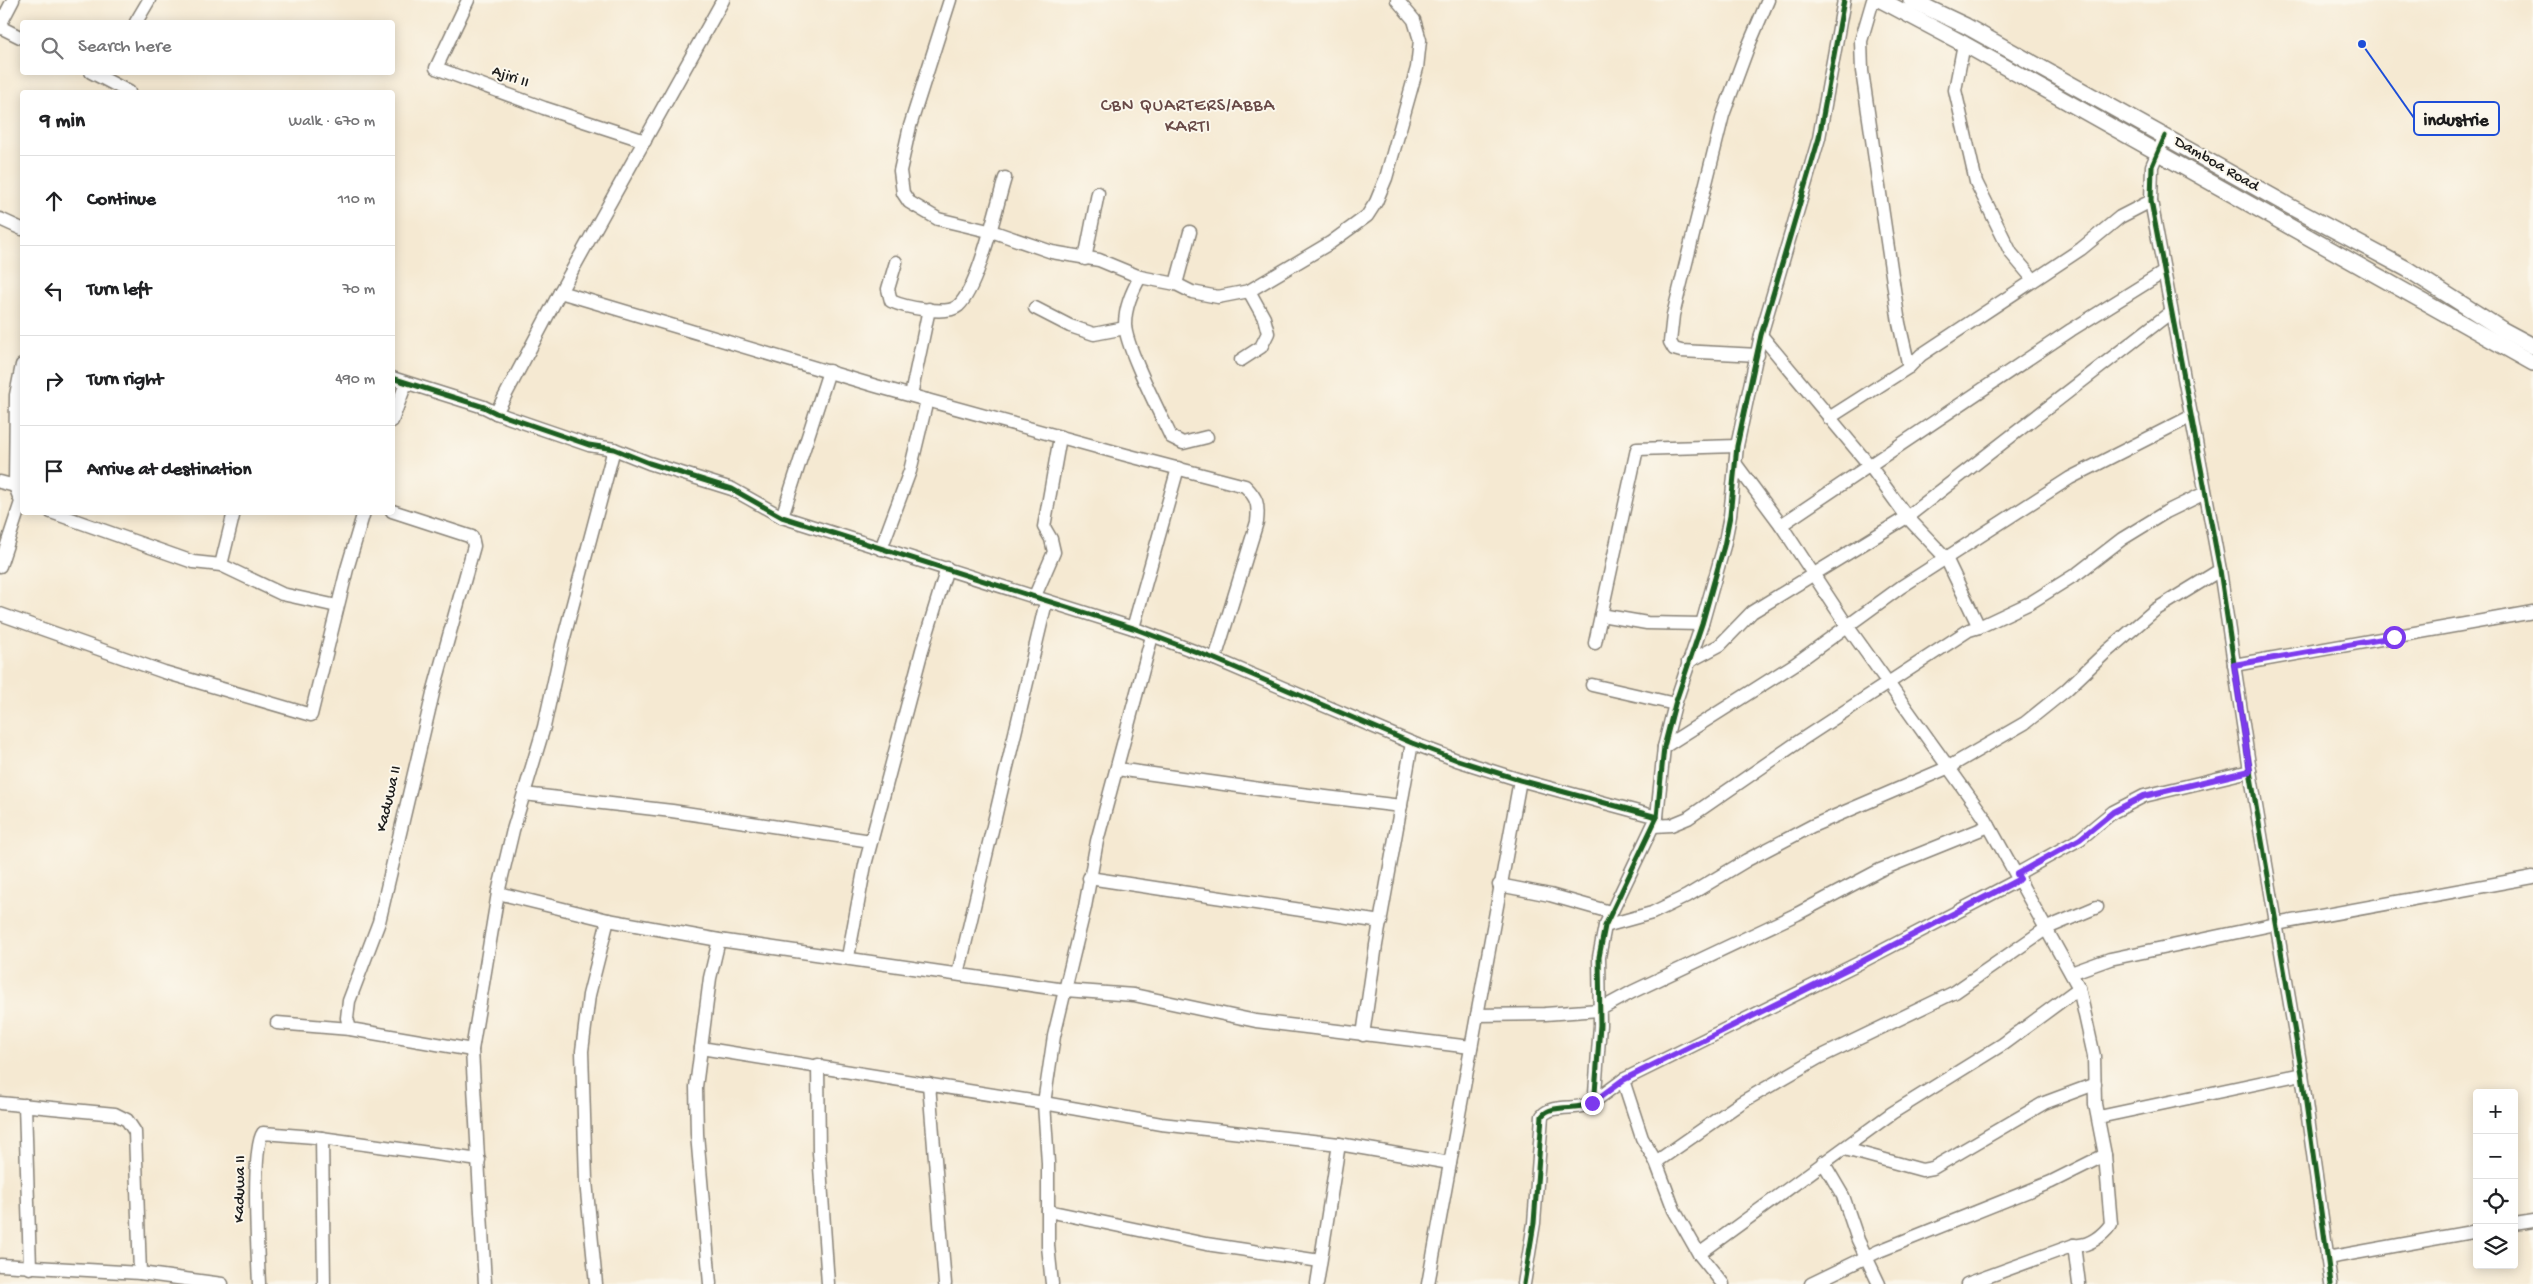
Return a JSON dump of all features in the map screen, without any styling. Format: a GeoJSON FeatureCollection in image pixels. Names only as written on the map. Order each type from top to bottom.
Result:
{"type":"FeatureCollection","features":[{"type":"Feature","properties":{"kind":"main road","name":"Damboa Road"},"geometry":{"type":"LineString","coordinates":[[1881,0],[1964,44],[2284,224],[2500,336],[2533,346]]}},
{"type":"Feature","properties":{"kind":"main road","name":"Damboa Road"},"geometry":{"type":"LineString","coordinates":[[1911,0],[1966,26],[2291,207],[2407,269],[2500,336],[2533,363]]}},
{"type":"Feature","properties":{"kind":"main road"},"geometry":{"type":"LineString","coordinates":[[2284,224],[2291,207]]}},
{"type":"Feature","properties":{"kind":"street"},"geometry":{"type":"LineString","coordinates":[[13,0],[0,26],[20,37]]}},
{"type":"Feature","properties":{"kind":"street"},"geometry":{"type":"LineString","coordinates":[[137,20],[149,0]]}},
{"type":"Feature","properties":{"kind":"street","name":"Ajiri II"},"geometry":{"type":"LineString","coordinates":[[468,0],[436,68],[544,108],[645,140]]}},
{"type":"Feature","properties":{"kind":"street"},"geometry":{"type":"LineString","coordinates":[[496,413],[560,292],[722,0]]}},
{"type":"Feature","properties":{"kind":"street"},"geometry":{"type":"LineString","coordinates":[[950,0],[910,126],[900,171],[902,193],[909,202],[938,219],[989,231],[1052,252],[1099,260],[1140,277],[1176,284],[1192,292],[1218,297],[1249,291],[1338,238],[1367,216],[1376,202],[1386,178],[1417,68],[1420,40],[1414,20],[1397,0]]}},
{"type":"Feature","properties":{"kind":"street"},"geometry":{"type":"LineString","coordinates":[[1758,355],[1681,351],[1674,349],[1670,342],[1673,315],[1723,114],[1768,0]]}},
{"type":"Feature","properties":{"kind":"street"},"geometry":{"type":"LineString","coordinates":[[1592,1103],[1595,1093],[1599,1010],[1599,957],[1605,926],[1636,857],[1656,822],[1664,747],[1675,704],[1702,624],[1724,546],[1730,516],[1737,446],[1761,335],[1819,138],[1844,0]]}},
{"type":"Feature","properties":{"kind":"street"},"geometry":{"type":"LineString","coordinates":[[1873,0],[1861,41],[1862,71],[1899,323],[1909,367]]}},
{"type":"Feature","properties":{"kind":"street"},"geometry":{"type":"LineString","coordinates":[[1964,44],[1955,90],[1976,182],[2011,253],[2033,280]]}},
{"type":"Feature","properties":{"kind":"street"},"geometry":{"type":"LineString","coordinates":[[105,76],[126,90]]}},
{"type":"Feature","properties":{"kind":"street"},"geometry":{"type":"LineString","coordinates":[[2165,136],[2152,166],[2151,201],[2220,570],[2250,771],[2302,1074],[2331,1284]]}},
{"type":"Feature","properties":{"kind":"street"},"geometry":{"type":"LineString","coordinates":[[896,262],[888,289],[891,300],[901,305],[944,311],[957,307],[967,294],[989,231],[1004,178]]}},
{"type":"Feature","properties":{"kind":"street"},"geometry":{"type":"LineString","coordinates":[[1085,258],[1098,193]]}},
{"type":"Feature","properties":{"kind":"street"},"geometry":{"type":"LineString","coordinates":[[1829,418],[1909,367],[1921,355],[2081,249],[2120,217],[2151,201]]}},
{"type":"Feature","properties":{"kind":"street"},"geometry":{"type":"LineString","coordinates":[[0,219],[20,228]]}},
{"type":"Feature","properties":{"kind":"street"},"geometry":{"type":"LineString","coordinates":[[1176,284],[1190,232]]}},
{"type":"Feature","properties":{"kind":"street"},"geometry":{"type":"LineString","coordinates":[[1780,526],[2071,330],[2164,272]]}},
{"type":"Feature","properties":{"kind":"street"},"geometry":{"type":"LineString","coordinates":[[1140,277],[1130,296],[1125,328],[1131,347],[1171,436],[1183,443],[1208,437]]}},
{"type":"Feature","properties":{"kind":"street"},"geometry":{"type":"LineString","coordinates":[[1241,360],[1261,347],[1268,333],[1264,318],[1249,291]]}},
{"type":"Feature","properties":{"kind":"street"},"geometry":{"type":"LineString","coordinates":[[560,292],[927,400],[1244,486],[1256,497],[1259,506],[1257,522],[1215,659]]}},
{"type":"Feature","properties":{"kind":"street"},"geometry":{"type":"LineString","coordinates":[[1035,308],[1070,326],[1094,334],[1125,328]]}},
{"type":"Feature","properties":{"kind":"street"},"geometry":{"type":"LineString","coordinates":[[911,395],[929,309]]}},
{"type":"Feature","properties":{"kind":"street"},"geometry":{"type":"LineString","coordinates":[[1688,662],[1720,646],[1752,612],[1907,517],[2171,312]]}},
{"type":"Feature","properties":{"kind":"street"},"geometry":{"type":"LineString","coordinates":[[1761,335],[1870,466],[1907,517],[1946,558],[1979,627]]}},
{"type":"Feature","properties":{"kind":"street"},"geometry":{"type":"LineString","coordinates":[[782,517],[829,371]]}},
{"type":"Feature","properties":{"kind":"street"},"geometry":{"type":"LineString","coordinates":[[395,379],[484,407],[496,413],[589,445],[614,449],[649,463],[732,489],[782,517],[1133,628],[1215,659],[1412,743],[1520,780],[1671,825],[1688,818],[1969,630],[2030,603],[2078,573],[2122,539],[2166,512],[2205,493]]}},
{"type":"Feature","properties":{"kind":"street"},"geometry":{"type":"LineString","coordinates":[[395,413],[406,383]]}},
{"type":"Feature","properties":{"kind":"street"},"geometry":{"type":"LineString","coordinates":[[19,396],[15,486],[20,497]]}},
{"type":"Feature","properties":{"kind":"street"},"geometry":{"type":"LineString","coordinates":[[881,549],[910,471],[927,400]]}},
{"type":"Feature","properties":{"kind":"street"},"geometry":{"type":"LineString","coordinates":[[1664,747],[1848,627],[1901,587],[2070,478],[2192,416]]}},
{"type":"Feature","properties":{"kind":"street"},"geometry":{"type":"LineString","coordinates":[[958,974],[1040,600],[1054,552],[1051,539],[1044,527],[1060,437]]}},
{"type":"Feature","properties":{"kind":"street"},"geometry":{"type":"LineString","coordinates":[[1595,643],[1637,449],[1737,446]]}},
{"type":"Feature","properties":{"kind":"street"},"geometry":{"type":"LineString","coordinates":[[485,1284],[472,1050],[498,893],[544,727],[562,645],[592,540],[614,449]]}},
{"type":"Feature","properties":{"kind":"street"},"geometry":{"type":"LineString","coordinates":[[1735,463],[1989,826],[2079,988],[2094,1056],[2095,1104],[2105,1155],[2111,1224],[2103,1236],[2080,1246],[2074,1245],[1967,1284]]}},
{"type":"Feature","properties":{"kind":"street"},"geometry":{"type":"LineString","coordinates":[[1133,628],[1178,468]]}},
{"type":"Feature","properties":{"kind":"street"},"geometry":{"type":"LineString","coordinates":[[0,482],[15,486]]}},
{"type":"Feature","properties":{"kind":"street"},"geometry":{"type":"LineString","coordinates":[[0,566],[20,508]]}},
{"type":"Feature","properties":{"kind":"street","name":"Kaduwa II"},"geometry":{"type":"LineString","coordinates":[[350,1029],[347,1018],[349,1001],[379,922],[433,693],[474,546],[472,537],[395,512]]}},
{"type":"Feature","properties":{"kind":"street"},"geometry":{"type":"LineString","coordinates":[[60,515],[193,562],[221,564],[282,594],[338,606]]}},
{"type":"Feature","properties":{"kind":"street"},"geometry":{"type":"LineString","coordinates":[[221,564],[233,515]]}},
{"type":"Feature","properties":{"kind":"street"},"geometry":{"type":"LineString","coordinates":[[0,614],[164,672],[311,715],[363,515]]}},
{"type":"Feature","properties":{"kind":"street"},"geometry":{"type":"LineString","coordinates":[[848,957],[871,841],[922,650],[947,568]]}},
{"type":"Feature","properties":{"kind":"street"},"geometry":{"type":"LineString","coordinates":[[1605,926],[1652,913],[1687,896],[1812,826],[1948,768],[2025,723],[2066,690],[2155,610],[2220,570]]}},
{"type":"Feature","properties":{"kind":"street"},"geometry":{"type":"LineString","coordinates":[[2234,665],[2533,612]]}},
{"type":"Feature","properties":{"kind":"street"},"geometry":{"type":"LineString","coordinates":[[1601,615],[1647,623],[1702,624]]}},
{"type":"Feature","properties":{"kind":"street"},"geometry":{"type":"LineString","coordinates":[[1052,1284],[1048,1246],[1048,1163],[1044,1103],[1054,1036],[1085,908],[1089,878],[1152,636]]}},
{"type":"Feature","properties":{"kind":"street"},"geometry":{"type":"LineString","coordinates":[[1592,685],[1675,704]]}},
{"type":"Feature","properties":{"kind":"street"},"geometry":{"type":"LineString","coordinates":[[1363,1035],[1412,743]]}},
{"type":"Feature","properties":{"kind":"street"},"geometry":{"type":"LineString","coordinates":[[1117,769],[1401,806]]}},
{"type":"Feature","properties":{"kind":"street"},"geometry":{"type":"LineString","coordinates":[[1524,1284],[1534,1223],[1542,1116],[1551,1110],[1584,1108],[1623,1080],[1863,961],[2019,877],[2080,839],[2113,812],[2144,796],[2250,771]]}},
{"type":"Feature","properties":{"kind":"street"},"geometry":{"type":"LineString","coordinates":[[1428,1284],[1478,1015],[1499,885],[1520,780]]}},
{"type":"Feature","properties":{"kind":"street"},"geometry":{"type":"LineString","coordinates":[[524,794],[672,811],[871,841]]}},
{"type":"Feature","properties":{"kind":"street"},"geometry":{"type":"LineString","coordinates":[[1478,1015],[1599,1010],[1632,992],[1797,914],[1880,870],[1989,826]]}},
{"type":"Feature","properties":{"kind":"street"},"geometry":{"type":"LineString","coordinates":[[2071,973],[2110,959],[2276,924],[2533,877]]}},
{"type":"Feature","properties":{"kind":"street"},"geometry":{"type":"LineString","coordinates":[[1089,878],[1381,922]]}},
{"type":"Feature","properties":{"kind":"street"},"geometry":{"type":"LineString","coordinates":[[1499,885],[1550,895],[1610,912]]}},
{"type":"Feature","properties":{"kind":"street"},"geometry":{"type":"LineString","coordinates":[[498,893],[608,920],[720,940],[848,957],[1065,990],[1134,995],[1256,1021],[1471,1047]]}},
{"type":"Feature","properties":{"kind":"street"},"geometry":{"type":"LineString","coordinates":[[1656,1162],[1742,1102],[1818,1058],[1955,992],[2047,928],[2097,907]]}},
{"type":"Feature","properties":{"kind":"street"},"geometry":{"type":"LineString","coordinates":[[596,1284],[586,1181],[582,1051],[589,995],[608,920]]}},
{"type":"Feature","properties":{"kind":"street"},"geometry":{"type":"LineString","coordinates":[[710,1284],[696,1134],[696,1087],[710,978],[720,940]]}},
{"type":"Feature","properties":{"kind":"street"},"geometry":{"type":"LineString","coordinates":[[1699,1254],[1892,1113],[2010,1039],[2079,988]]}},
{"type":"Feature","properties":{"kind":"street"},"geometry":{"type":"LineString","coordinates":[[277,1023],[350,1029],[472,1050]]}},
{"type":"Feature","properties":{"kind":"street"},"geometry":{"type":"LineString","coordinates":[[701,1048],[818,1065],[1161,1124],[1339,1144],[1450,1163]]}},
{"type":"Feature","properties":{"kind":"street"},"geometry":{"type":"LineString","coordinates":[[818,1065],[820,1152],[828,1284]]}},
{"type":"Feature","properties":{"kind":"street"},"geometry":{"type":"LineString","coordinates":[[2099,1117],[2302,1074]]}},
{"type":"Feature","properties":{"kind":"street"},"geometry":{"type":"LineString","coordinates":[[1623,1080],[1642,1138],[1656,1162],[1674,1210],[1699,1254],[1723,1284]]}},
{"type":"Feature","properties":{"kind":"street"},"geometry":{"type":"LineString","coordinates":[[929,1084],[945,1284]]}},
{"type":"Feature","properties":{"kind":"street"},"geometry":{"type":"LineString","coordinates":[[1845,1149],[1922,1170],[1933,1168],[2044,1103],[2095,1084]]}},
{"type":"Feature","properties":{"kind":"street"},"geometry":{"type":"LineString","coordinates":[[0,1103],[115,1114],[127,1120],[135,1132],[140,1274]]}},
{"type":"Feature","properties":{"kind":"street"},"geometry":{"type":"LineString","coordinates":[[25,1105],[30,1268]]}},
{"type":"Feature","properties":{"kind":"street","name":"Kaduwa II"},"geometry":{"type":"LineString","coordinates":[[259,1284],[257,1183],[260,1137],[268,1132],[479,1160]]}},
{"type":"Feature","properties":{"kind":"street"},"geometry":{"type":"LineString","coordinates":[[322,1138],[324,1284]]}},
{"type":"Feature","properties":{"kind":"street"},"geometry":{"type":"LineString","coordinates":[[1317,1284],[1332,1202],[1339,1144]]}},
{"type":"Feature","properties":{"kind":"street"},"geometry":{"type":"LineString","coordinates":[[1812,1284],[1868,1258],[2051,1182],[2105,1155]]}},
{"type":"Feature","properties":{"kind":"street"},"geometry":{"type":"LineString","coordinates":[[1823,1162],[1843,1196],[1858,1240],[1868,1258],[1878,1284]]}},
{"type":"Feature","properties":{"kind":"street"},"geometry":{"type":"LineString","coordinates":[[1048,1211],[1206,1244],[1320,1261]]}},
{"type":"Feature","properties":{"kind":"street"},"geometry":{"type":"LineString","coordinates":[[2518,1223],[2533,1221]]}},
{"type":"Feature","properties":{"kind":"street"},"geometry":{"type":"LineString","coordinates":[[2327,1258],[2473,1232]]}},
{"type":"Feature","properties":{"kind":"street"},"geometry":{"type":"LineString","coordinates":[[2074,1245],[2079,1284]]}},
{"type":"Feature","properties":{"kind":"street"},"geometry":{"type":"LineString","coordinates":[[0,1265],[140,1274],[222,1284]]}},
{"type":"Feature","properties":{"kind":"cycle path"},"geometry":{"type":"LineString","coordinates":[[1524,1284],[1534,1223],[1542,1116],[1546,1112],[1559,1108],[1580,1107],[1592,1103],[1595,1093],[1600,1025],[1599,957],[1605,926],[1657,817],[1664,747],[1675,704],[1702,624],[1724,546],[1730,516],[1737,446],[1761,335],[1819,138],[1844,0]]}},
{"type":"Feature","properties":{"kind":"cycle path"},"geometry":{"type":"LineString","coordinates":[[2165,136],[2152,166],[2151,201],[2220,570],[2250,771],[2302,1074],[2331,1284]]}},
{"type":"Feature","properties":{"kind":"cycle path"},"geometry":{"type":"LineString","coordinates":[[395,379],[484,407],[496,413],[589,445],[614,449],[649,463],[732,489],[782,517],[1133,628],[1215,659],[1412,743],[1457,760],[1520,780],[1657,817]]}},
{"type":"Feature","properties":{"kind":"place","name":"industrie"},"geometry":{"type":"Point","coordinates":[2362,44]}},
{"type":"Feature","properties":{"kind":"district","name":"CBN QUARTERS/ABBA KARTI"},"geometry":{"type":"Point","coordinates":[1188,116]}},
{"type":"Feature","properties":{"kind":"route"},"geometry":{"type":"LineString","coordinates":[[1592,1103],[1605,1091],[1623,1080],[1863,961],[2020,879],[2017,874],[2080,839],[2113,812],[2144,796],[2250,771],[2234,665],[2394,637]]}}]}
